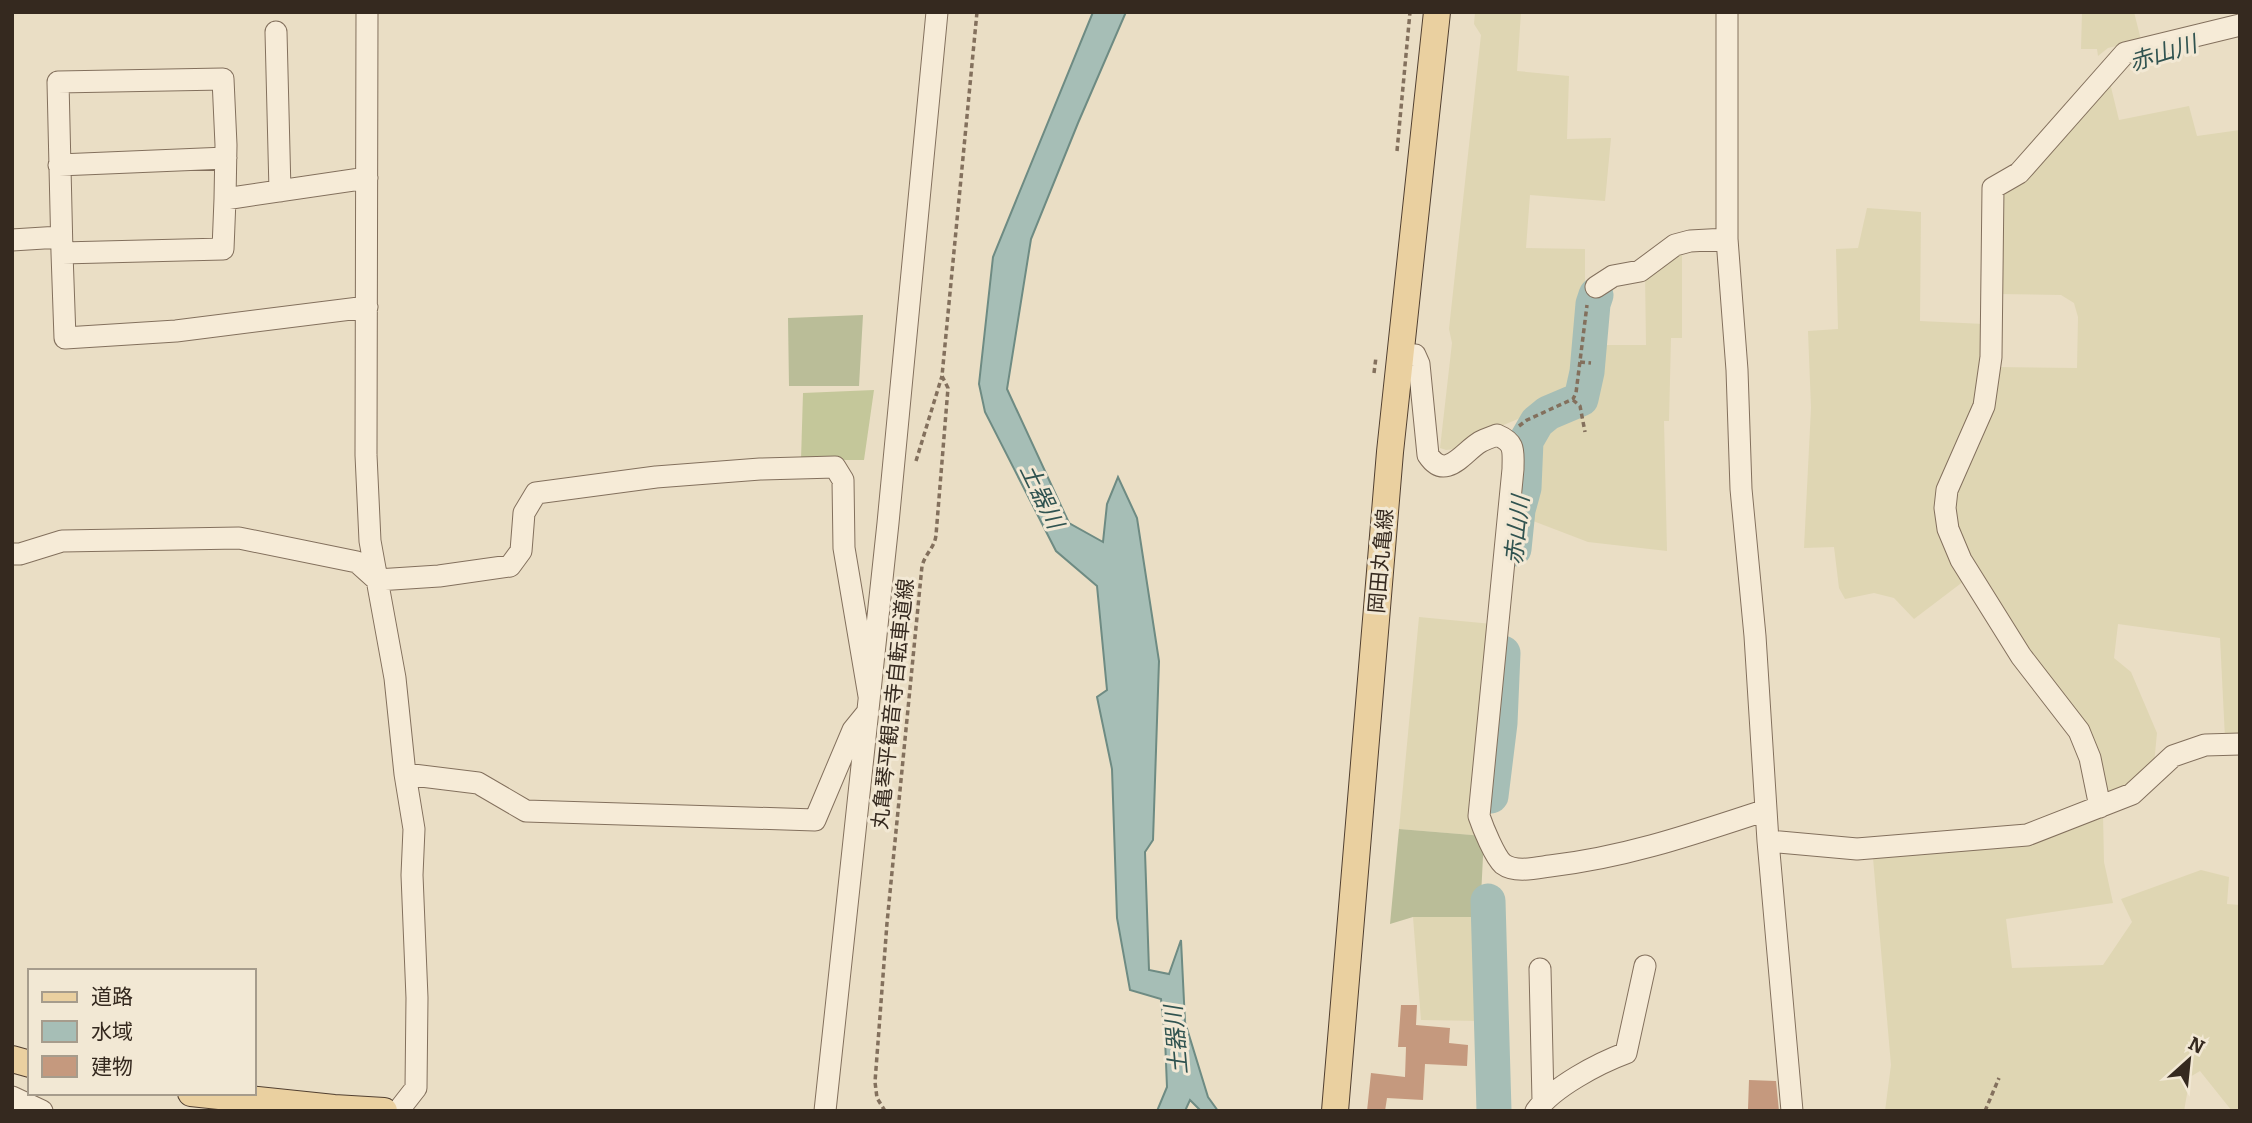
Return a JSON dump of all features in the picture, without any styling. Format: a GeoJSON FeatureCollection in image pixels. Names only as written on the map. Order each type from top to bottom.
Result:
{"type":"FeatureCollection","features":[{"type":"Feature","properties":{"kind":"main road","name":"岡田丸亀線"},"geometry":{"type":"LineString","coordinates":[[1335,1111],[1389,465],[1437,12]]}},
{"type":"Feature","properties":{"kind":"main road"},"geometry":{"type":"LineString","coordinates":[[210,1095],[384,1111]]}},
{"type":"Feature","properties":{"kind":"street"},"geometry":{"type":"LineString","coordinates":[[367,12],[366,456],[370,541],[395,678],[414,829],[412,875],[416,1088],[398,1111]]}},
{"type":"Feature","properties":{"kind":"street"},"geometry":{"type":"LineString","coordinates":[[825,1111],[937,12]]}},
{"type":"Feature","properties":{"kind":"street"},"geometry":{"type":"LineString","coordinates":[[1727,12],[1727,239],[1737,370],[1741,489],[1792,1111]]}},
{"type":"Feature","properties":{"kind":"street"},"geometry":{"type":"LineString","coordinates":[[2100,807],[2090,758],[2079,731],[2014,646],[1961,560],[1948,529],[1945,508],[1947,490],[1984,406],[1988,384],[1991,357],[1993,188],[2019,173],[2125,53],[2240,25]]}},
{"type":"Feature","properties":{"kind":"street"},"geometry":{"type":"LineString","coordinates":[[276,32],[280,191]]}},
{"type":"Feature","properties":{"kind":"street"},"geometry":{"type":"LineString","coordinates":[[12,240],[61,245],[223,249],[226,158],[223,79],[58,82],[61,245],[65,338],[176,331],[367,307]]}},
{"type":"Feature","properties":{"kind":"street"},"geometry":{"type":"LineString","coordinates":[[59,165],[226,158]]}},
{"type":"Feature","properties":{"kind":"street"},"geometry":{"type":"LineString","coordinates":[[225,199],[367,178]]}},
{"type":"Feature","properties":{"kind":"street"},"geometry":{"type":"LineString","coordinates":[[1596,287],[1613,276],[1640,271],[1675,245],[1690,241],[1727,239]]}},
{"type":"Feature","properties":{"kind":"street"},"geometry":{"type":"LineString","coordinates":[[1401,354],[1415,355],[1419,364],[1428,455],[1434,464],[1443,467],[1453,463],[1481,441],[1497,435],[1508,440],[1513,448],[1479,816],[1502,863],[1513,868],[1529,869],[1639,851],[1766,810]]}},
{"type":"Feature","properties":{"kind":"street"},"geometry":{"type":"LineString","coordinates":[[12,554],[62,541],[239,538],[357,562],[377,580],[439,576],[510,566],[521,551],[524,513],[536,494],[656,477],[760,469],[835,467],[843,480],[844,548],[868,704],[853,730],[815,820],[526,811],[478,783],[405,774]]}},
{"type":"Feature","properties":{"kind":"street"},"geometry":{"type":"LineString","coordinates":[[1768,841],[1857,849],[2027,835],[2132,794],[2173,756],[2205,745],[2240,744]]}},
{"type":"Feature","properties":{"kind":"street"},"geometry":{"type":"LineString","coordinates":[[1540,1106],[1600,1063],[1626,1053],[1645,966]]}},
{"type":"Feature","properties":{"kind":"street"},"geometry":{"type":"LineString","coordinates":[[1540,968],[1540,1106]]}},
{"type":"Feature","properties":{"kind":"street"},"geometry":{"type":"LineString","coordinates":[[12,1097],[42,1111]]}},
{"type":"Feature","properties":{"kind":"path","name":"丸亀琴平観音寺自転車道線"},"geometry":{"type":"LineString","coordinates":[[885,1111],[877,1098],[875,1082],[880,1015],[922,566],[936,543],[948,388],[942,376],[977,12]]}},
{"type":"Feature","properties":{"kind":"path"},"geometry":{"type":"LineString","coordinates":[[1508,440],[1527,419],[1573,399],[1578,385],[1587,302],[1596,287]]}},
{"type":"Feature","properties":{"kind":"path"},"geometry":{"type":"LineString","coordinates":[[1580,362],[1591,363]]}},
{"type":"Feature","properties":{"kind":"path"},"geometry":{"type":"LineString","coordinates":[[915,462],[942,376]]}},
{"type":"Feature","properties":{"kind":"path"},"geometry":{"type":"LineString","coordinates":[[1573,399],[1580,406],[1585,432]]}},
{"type":"Feature","properties":{"kind":"path"},"geometry":{"type":"LineString","coordinates":[[1985,1111],[1999,1078]]}},
{"type":"Feature","properties":{"kind":"shaded area"},"geometry":{"type":"Polygon","coordinates":[[[1475,12],[1521,12],[1517,71],[1569,76],[1567,139],[1611,138],[1605,201],[1530,195],[1526,248],[1585,249],[1585,293],[1573,386],[1569,398],[1467,440],[1455,449],[1446,450],[1440,448],[1452,343],[1449,329],[1481,35],[1474,24],[1475,12]]]}},
{"type":"Feature","properties":{"kind":"shaded area"},"geometry":{"type":"Polygon","coordinates":[[[2082,12],[2134,12],[2141,40],[2108,48],[2098,56],[2097,49],[2081,49],[2082,12]]]}},
{"type":"Feature","properties":{"kind":"shaded area"},"geometry":{"type":"Polygon","coordinates":[[[2109,79],[2119,120],[2189,106],[2197,136],[2240,130],[2240,738],[2225,738],[2220,638],[2118,624],[2114,658],[2131,672],[2157,733],[2154,764],[2131,786],[2104,797],[2097,746],[2084,722],[2028,653],[1968,557],[1952,509],[1996,367],[2077,368],[2078,317],[2074,303],[2061,295],[1998,294],[2000,199],[2109,79]]]}},
{"type":"Feature","properties":{"kind":"shaded area"},"geometry":{"type":"Polygon","coordinates":[[[1867,208],[1921,212],[1920,321],[1984,324],[1976,409],[1946,473],[1964,581],[1914,619],[1894,598],[1874,593],[1845,599],[1839,588],[1834,547],[1804,548],[1811,408],[1808,331],[1838,329],[1836,249],[1858,248],[1867,208]]]}},
{"type":"Feature","properties":{"kind":"shaded area"},"geometry":{"type":"Polygon","coordinates":[[[1682,250],[1682,338],[1671,338],[1669,421],[1664,421],[1667,551],[1588,542],[1523,517],[1530,454],[1539,427],[1551,418],[1574,410],[1585,401],[1596,345],[1646,345],[1645,273],[1682,250]]]}},
{"type":"Feature","properties":{"kind":"shaded area"},"geometry":{"type":"Polygon","coordinates":[[[1419,617],[1492,624],[1484,836],[1399,829],[1419,617]]]}},
{"type":"Feature","properties":{"kind":"shaded area"},"geometry":{"type":"Polygon","coordinates":[[[2103,814],[2104,862],[2113,903],[2006,919],[2012,968],[2103,965],[2132,922],[2121,899],[2201,870],[2229,877],[2227,904],[2240,905],[2240,1111],[2232,1111],[2200,1071],[2190,1077],[2184,1111],[1885,1111],[1891,1065],[1873,858],[2103,814]]]}},
{"type":"Feature","properties":{"kind":"shaded area"},"geometry":{"type":"Polygon","coordinates":[[[1413,917],[1480,917],[1481,1021],[1421,1020],[1413,917]]]}},
{"type":"Feature","properties":{"kind":"green space"},"geometry":{"type":"Polygon","coordinates":[[[863,315],[859,386],[789,386],[788,318],[863,315]]]}},
{"type":"Feature","properties":{"kind":"green space"},"geometry":{"type":"Polygon","coordinates":[[[874,390],[864,460],[801,460],[803,393],[874,390]]]}},
{"type":"Feature","properties":{"kind":"green space"},"geometry":{"type":"Polygon","coordinates":[[[1399,829],[1484,836],[1480,917],[1413,917],[1390,924],[1399,829]]]}},
{"type":"Feature","properties":{"kind":"water","name":"土器川"},"geometry":{"type":"Polygon","coordinates":[[[1093,12],[1126,12],[1031,239],[1007,389],[1069,523],[1103,542],[1107,504],[1118,477],[1137,518],[1159,661],[1153,840],[1145,852],[1149,970],[1169,974],[1181,940],[1185,1022],[1208,1097],[1218,1111],[1201,1111],[1190,1100],[1185,1111],[1157,1111],[1167,1087],[1161,999],[1130,990],[1117,918],[1112,769],[1097,697],[1107,690],[1097,586],[1056,551],[985,412],[979,384],[993,257],[1093,12]]]}},
{"type":"Feature","properties":{"kind":"building"},"geometry":{"type":"Polygon","coordinates":[[[1401,1005],[1417,1005],[1416,1025],[1450,1028],[1449,1043],[1468,1045],[1467,1066],[1425,1064],[1423,1100],[1387,1098],[1385,1111],[1367,1111],[1371,1073],[1405,1077],[1406,1047],[1398,1047],[1401,1005]]]}},
{"type":"Feature","properties":{"kind":"building"},"geometry":{"type":"Polygon","coordinates":[[[1749,1080],[1776,1081],[1779,1111],[1748,1109],[1749,1080]]]}},
{"type":"Feature","properties":{"kind":"waterway","name":"赤山川"},"geometry":{"type":"LineString","coordinates":[[1514,549],[1518,510],[1524,488],[1526,441],[1537,422],[1548,413],[1581,399],[1596,295]]}},
{"type":"Feature","properties":{"kind":"waterway","name":"赤山川"},"geometry":{"type":"LineString","coordinates":[[1491,796],[1500,723],[1503,653]]}},
{"type":"Feature","properties":{"kind":"waterway","name":"赤山川"},"geometry":{"type":"LineString","coordinates":[[1488,901],[1494,1111]]}}]}
